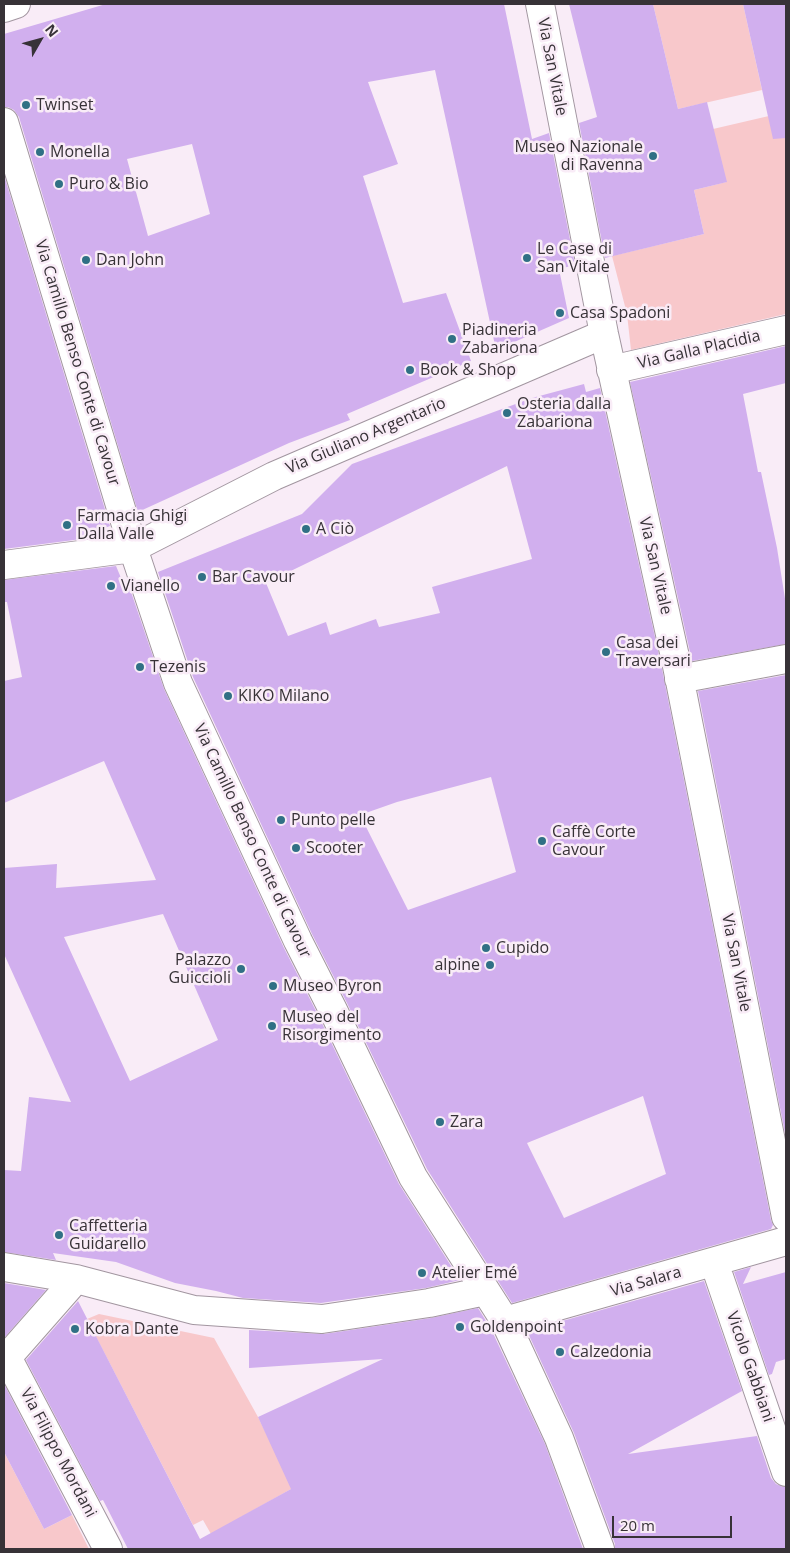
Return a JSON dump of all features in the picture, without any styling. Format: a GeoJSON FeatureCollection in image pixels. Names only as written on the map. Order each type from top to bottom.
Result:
{"type":"FeatureCollection","features":[{"type":"Feature","properties":{"kind":"street"},"geometry":{"type":"LineString","coordinates":[[4,8],[16,4]]}},
{"type":"Feature","properties":{"kind":"street","name":"Via San Vitale"},"geometry":{"type":"LineString","coordinates":[[540,4],[604,334],[679,679],[786,1217]]}},
{"type":"Feature","properties":{"kind":"street","name":"Via Camillo Benso Conte di Cavour"},"geometry":{"type":"LineString","coordinates":[[4,122],[133,548],[178,682],[298,942],[333,1010],[413,1177],[505,1321],[559,1438],[600,1549]]}},
{"type":"Feature","properties":{"kind":"street","name":"Via Galla Placidia"},"geometry":{"type":"LineString","coordinates":[[612,370],[786,330]]}},
{"type":"Feature","properties":{"kind":"street","name":"Via Giuliano Argentario"},"geometry":{"type":"LineString","coordinates":[[4,565],[133,548],[274,476],[604,334]]}},
{"type":"Feature","properties":{"kind":"street"},"geometry":{"type":"LineString","coordinates":[[679,679],[786,659]]}},
{"type":"Feature","properties":{"kind":"street","name":"Via Salara"},"geometry":{"type":"LineString","coordinates":[[505,1321],[786,1241]]}},
{"type":"Feature","properties":{"kind":"street","name":"Vicolo Gabbiani"},"geometry":{"type":"LineString","coordinates":[[714,1262],[786,1472]]}},
{"type":"Feature","properties":{"kind":"street"},"geometry":{"type":"LineString","coordinates":[[4,1267],[76,1279],[194,1310],[322,1319],[430,1303],[486,1291]]}},
{"type":"Feature","properties":{"kind":"street"},"geometry":{"type":"LineString","coordinates":[[6,1359],[76,1279]]}},
{"type":"Feature","properties":{"kind":"street","name":"Via Filippo Mordani"},"geometry":{"type":"LineString","coordinates":[[6,1359],[108,1549]]}},
{"type":"Feature","properties":{"kind":"shaded area"},"geometry":{"type":"Polygon","coordinates":[[[653,4],[743,4],[762,90],[678,109],[653,4]]]}},
{"type":"Feature","properties":{"kind":"shaded area"},"geometry":{"type":"Polygon","coordinates":[[[786,112],[786,314],[631,350],[627,314],[612,256],[704,234],[694,190],[726,182],[713,129],[786,112]]]}},
{"type":"Feature","properties":{"kind":"shaded area"},"geometry":{"type":"Polygon","coordinates":[[[99,1314],[214,1338],[272,1445],[373,1443],[211,1534],[203,1520],[193,1525],[87,1319],[99,1314]]]}},
{"type":"Feature","properties":{"kind":"shaded area"},"geometry":{"type":"Polygon","coordinates":[[[4,1452],[44,1529],[72,1515],[89,1549],[4,1549],[4,1452]]]}},
{"type":"Feature","properties":{"kind":"building"},"geometry":{"type":"Polygon","coordinates":[[[106,4],[504,4],[532,139],[549,133],[575,265],[559,269],[569,318],[496,350],[435,70],[368,82],[398,164],[363,176],[403,303],[446,293],[471,361],[347,414],[350,420],[289,443],[138,512],[19,117],[14,110],[4,107],[4,34],[106,4]],[[192,144],[127,159],[148,236],[210,214],[192,144]]]}},
{"type":"Feature","properties":{"kind":"building","name":"Museo Nazionale di Ravenna"},"geometry":{"type":"Polygon","coordinates":[[[569,4],[653,4],[678,109],[707,102],[727,182],[694,190],[704,234],[605,258],[579,123],[597,117],[569,4]]]}},
{"type":"Feature","properties":{"kind":"building"},"geometry":{"type":"Polygon","coordinates":[[[743,4],[786,4],[786,138],[773,139],[743,4]]]}},
{"type":"Feature","properties":{"kind":"building"},"geometry":{"type":"Polygon","coordinates":[[[4,175],[110,526],[102,529],[105,536],[4,549],[4,175]]]}},
{"type":"Feature","properties":{"kind":"building"},"geometry":{"type":"Polygon","coordinates":[[[786,346],[786,383],[743,394],[758,472],[761,472],[777,548],[786,605],[786,644],[692,661],[630,382],[786,346]]]}},
{"type":"Feature","properties":{"kind":"building"},"geometry":{"type":"Polygon","coordinates":[[[584,384],[586,392],[600,388],[662,669],[773,1225],[771,1229],[512,1303],[427,1169],[312,934],[193,677],[158,572],[302,514],[352,464],[532,398],[584,384]],[[507,466],[266,583],[288,636],[326,622],[330,635],[376,619],[379,627],[440,613],[432,587],[532,559],[507,466]],[[491,777],[397,802],[360,815],[408,910],[516,872],[491,777]],[[643,1096],[527,1143],[564,1218],[666,1174],[643,1096]]]}},
{"type":"Feature","properties":{"kind":"building"},"geometry":{"type":"Polygon","coordinates":[[[116,566],[124,585],[128,583],[164,689],[284,948],[399,1184],[460,1280],[426,1288],[321,1303],[243,1298],[175,1283],[116,1262],[53,1253],[56,1260],[4,1252],[4,1170],[21,1171],[29,1097],[71,1102],[4,954],[4,868],[57,864],[56,888],[156,880],[104,761],[4,803],[4,681],[22,677],[7,602],[4,602],[4,580],[116,566]],[[163,914],[64,937],[130,1081],[218,1040],[163,914]]]}},
{"type":"Feature","properties":{"kind":"building"},"geometry":{"type":"Polygon","coordinates":[[[786,675],[786,1138],[698,691],[786,675]]]}},
{"type":"Feature","properties":{"kind":"building"},"geometry":{"type":"Polygon","coordinates":[[[751,1267],[743,1284],[786,1272],[786,1359],[776,1362],[772,1374],[769,1375],[734,1272],[751,1267]]]}},
{"type":"Feature","properties":{"kind":"building"},"geometry":{"type":"Polygon","coordinates":[[[704,1281],[742,1391],[628,1454],[757,1436],[771,1478],[776,1484],[786,1487],[786,1549],[615,1549],[615,1544],[574,1433],[527,1331],[704,1281]]]}},
{"type":"Feature","properties":{"kind":"building"},"geometry":{"type":"Polygon","coordinates":[[[4,1283],[46,1290],[4,1338],[4,1283]]]}},
{"type":"Feature","properties":{"kind":"building"},"geometry":{"type":"Polygon","coordinates":[[[78,1301],[200,1539],[291,1489],[258,1417],[383,1359],[249,1368],[249,1330],[324,1334],[431,1318],[478,1308],[491,1329],[545,1444],[583,1549],[128,1549],[103,1500],[100,1501],[26,1360],[78,1301]]]}},
{"type":"Feature","properties":{"kind":"building"},"geometry":{"type":"Polygon","coordinates":[[[4,1384],[72,1515],[44,1529],[4,1452],[4,1384]]]}},
{"type":"Feature","properties":{"kind":"place","name":"Twinset"},"geometry":{"type":"Point","coordinates":[26,105]}},
{"type":"Feature","properties":{"kind":"place","name":"Monella"},"geometry":{"type":"Point","coordinates":[40,152]}},
{"type":"Feature","properties":{"kind":"place","name":"Museo Nazionale di Ravenna"},"geometry":{"type":"Point","coordinates":[653,156]}},
{"type":"Feature","properties":{"kind":"place","name":"Puro & Bio"},"geometry":{"type":"Point","coordinates":[59,184]}},
{"type":"Feature","properties":{"kind":"place","name":"Le Case di San Vitale"},"geometry":{"type":"Point","coordinates":[527,258]}},
{"type":"Feature","properties":{"kind":"place","name":"Dan John"},"geometry":{"type":"Point","coordinates":[86,260]}},
{"type":"Feature","properties":{"kind":"place","name":"Casa Spadoni"},"geometry":{"type":"Point","coordinates":[560,313]}},
{"type":"Feature","properties":{"kind":"place","name":"Piadineria Zabariona"},"geometry":{"type":"Point","coordinates":[452,339]}},
{"type":"Feature","properties":{"kind":"place","name":"Book & Shop"},"geometry":{"type":"Point","coordinates":[410,370]}},
{"type":"Feature","properties":{"kind":"place","name":"Osteria dalla Zabariona"},"geometry":{"type":"Point","coordinates":[507,413]}},
{"type":"Feature","properties":{"kind":"place","name":"Farmacia Ghigi Dalla Valle"},"geometry":{"type":"Point","coordinates":[67,525]}},
{"type":"Feature","properties":{"kind":"place","name":"A Ciò"},"geometry":{"type":"Point","coordinates":[306,529]}},
{"type":"Feature","properties":{"kind":"place","name":"Bar Cavour"},"geometry":{"type":"Point","coordinates":[202,577]}},
{"type":"Feature","properties":{"kind":"place","name":"Vianello"},"geometry":{"type":"Point","coordinates":[111,586]}},
{"type":"Feature","properties":{"kind":"place","name":"Casa dei Traversari"},"geometry":{"type":"Point","coordinates":[606,652]}},
{"type":"Feature","properties":{"kind":"place","name":"Tezenis"},"geometry":{"type":"Point","coordinates":[140,667]}},
{"type":"Feature","properties":{"kind":"place","name":"KIKO Milano"},"geometry":{"type":"Point","coordinates":[228,696]}},
{"type":"Feature","properties":{"kind":"place","name":"Punto pelle"},"geometry":{"type":"Point","coordinates":[281,820]}},
{"type":"Feature","properties":{"kind":"place","name":"Caffè Corte Cavour"},"geometry":{"type":"Point","coordinates":[542,841]}},
{"type":"Feature","properties":{"kind":"place","name":"Scooter"},"geometry":{"type":"Point","coordinates":[296,848]}},
{"type":"Feature","properties":{"kind":"place","name":"Cupido"},"geometry":{"type":"Point","coordinates":[486,948]}},
{"type":"Feature","properties":{"kind":"place","name":"alpine"},"geometry":{"type":"Point","coordinates":[490,965]}},
{"type":"Feature","properties":{"kind":"place","name":"Palazzo Guiccioli"},"geometry":{"type":"Point","coordinates":[241,969]}},
{"type":"Feature","properties":{"kind":"place","name":"Museo Byron"},"geometry":{"type":"Point","coordinates":[273,986]}},
{"type":"Feature","properties":{"kind":"place","name":"Museo del Risorgimento"},"geometry":{"type":"Point","coordinates":[272,1026]}},
{"type":"Feature","properties":{"kind":"place","name":"Zara"},"geometry":{"type":"Point","coordinates":[440,1122]}},
{"type":"Feature","properties":{"kind":"place","name":"Caffetteria Guidarello"},"geometry":{"type":"Point","coordinates":[59,1235]}},
{"type":"Feature","properties":{"kind":"place","name":"Atelier Emé"},"geometry":{"type":"Point","coordinates":[422,1273]}},
{"type":"Feature","properties":{"kind":"place","name":"Goldenpoint"},"geometry":{"type":"Point","coordinates":[460,1327]}},
{"type":"Feature","properties":{"kind":"place","name":"Kobra Dante"},"geometry":{"type":"Point","coordinates":[75,1329]}},
{"type":"Feature","properties":{"kind":"place","name":"Calzedonia"},"geometry":{"type":"Point","coordinates":[560,1352]}}]}
